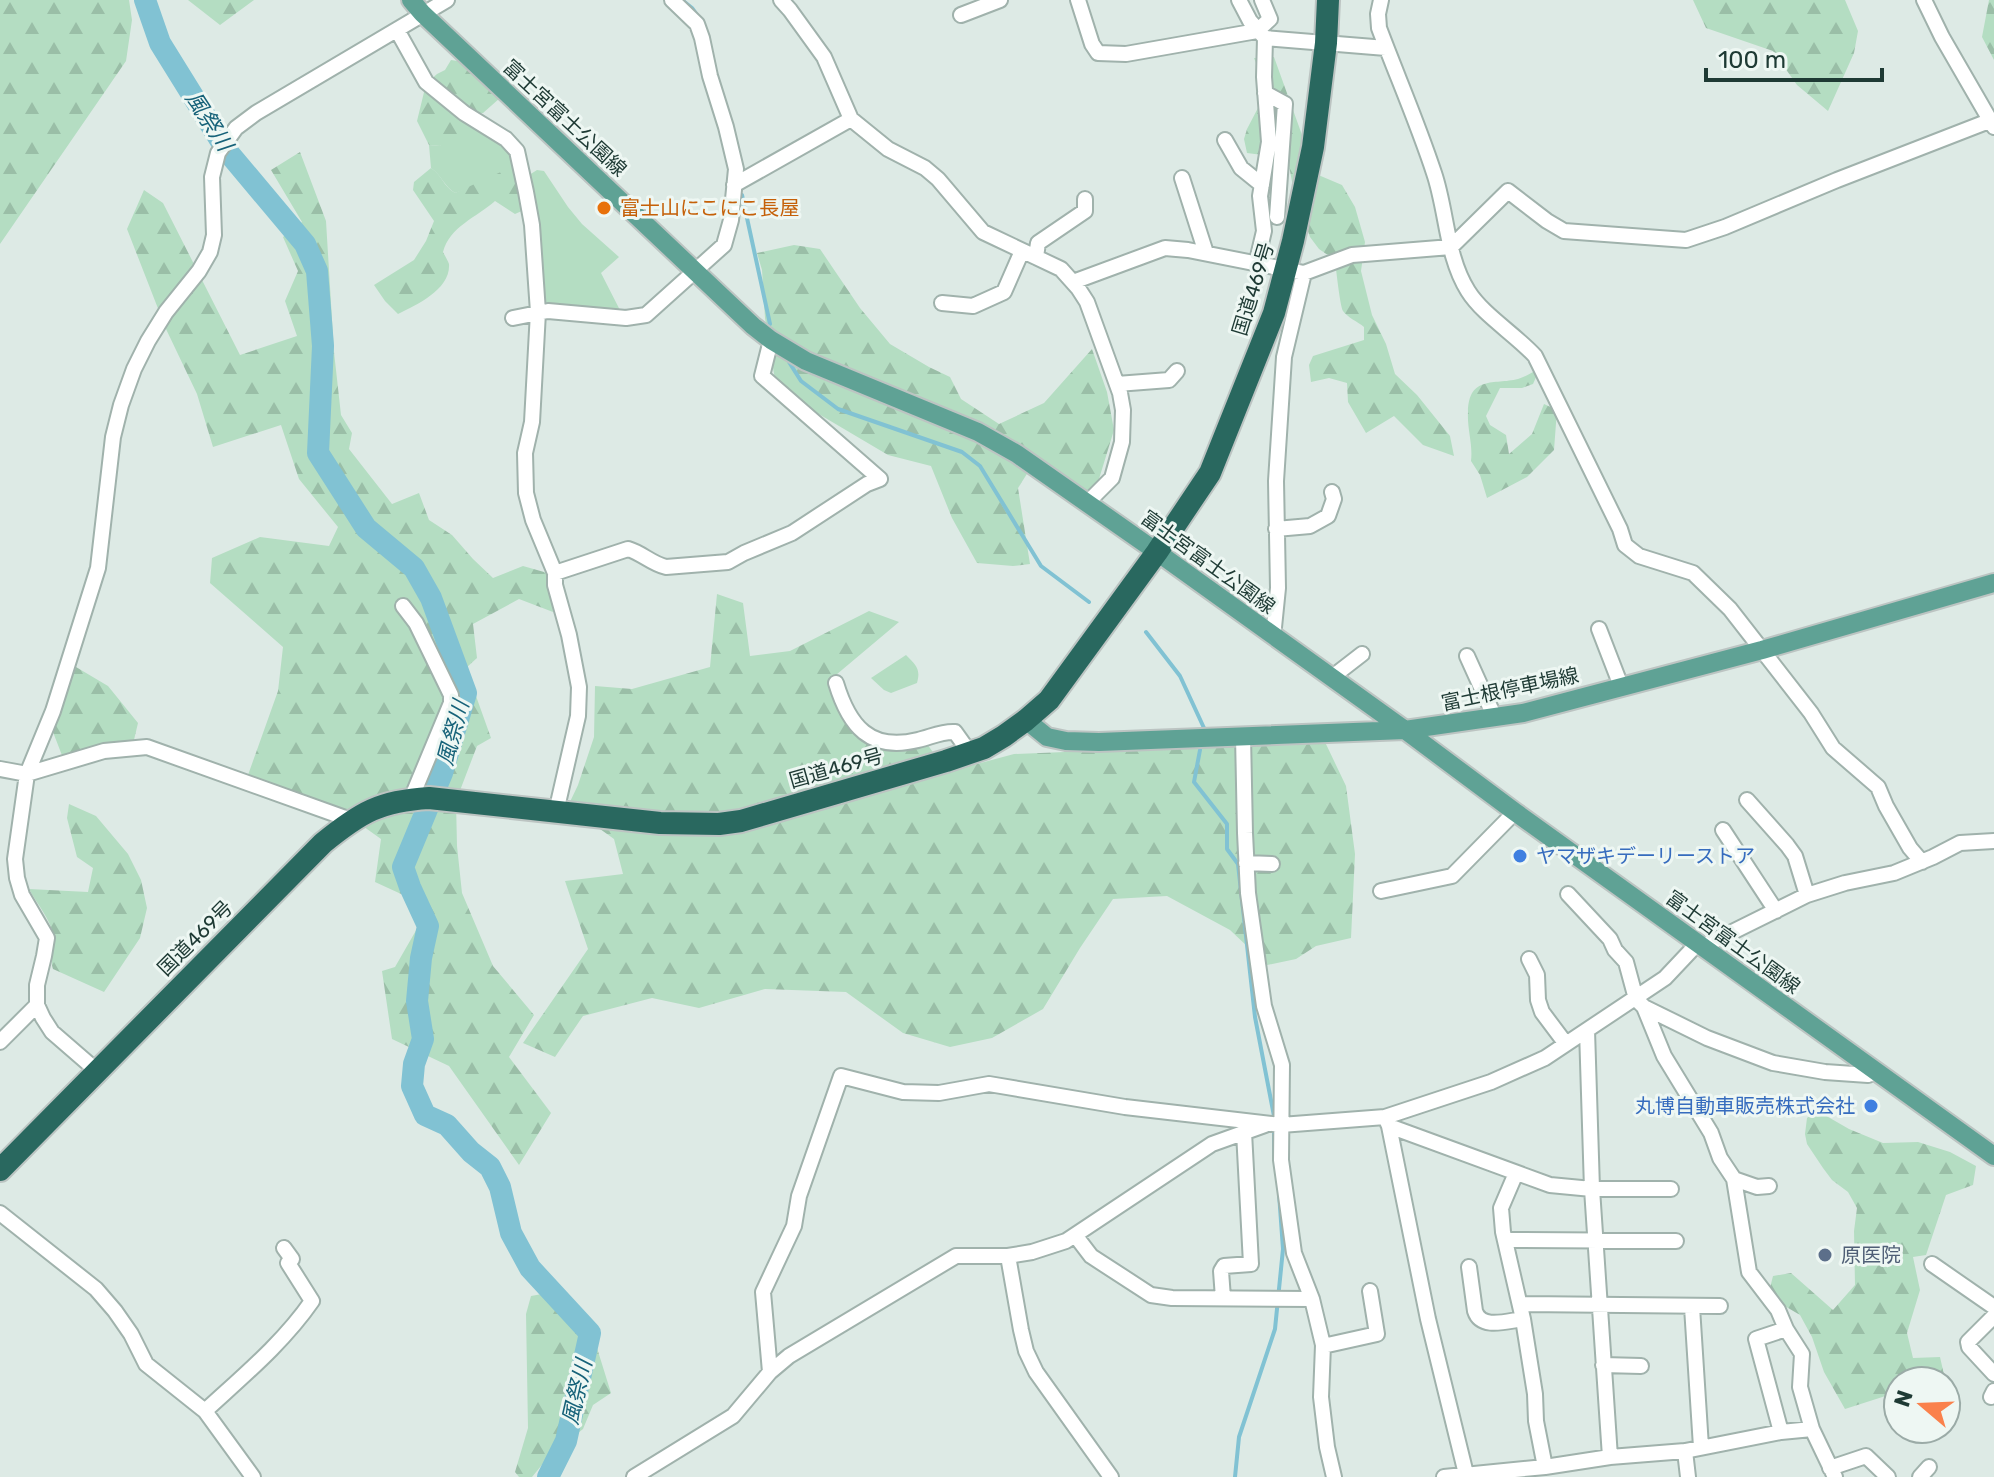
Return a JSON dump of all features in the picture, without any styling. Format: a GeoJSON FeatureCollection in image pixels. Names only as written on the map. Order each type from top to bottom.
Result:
{"type":"FeatureCollection","features":[{"type":"Feature","properties":{"kind":"highway","name":"国道469号"},"geometry":{"type":"LineString","coordinates":[[0,1170],[323,843],[351,820],[376,807],[400,800],[429,798],[660,823],[719,824],[741,821],[970,753],[994,742],[1049,700],[1157,552],[1210,473],[1274,313],[1295,271],[1326,43],[1328,0]]}},
{"type":"Feature","properties":{"kind":"main road","name":"富士宮富士公園線"},"geometry":{"type":"LineString","coordinates":[[417,7],[695,272],[771,340],[806,361],[978,432],[1017,454],[1994,1156]]}},
{"type":"Feature","properties":{"kind":"main road","name":"富士根停車場線"},"geometry":{"type":"LineString","coordinates":[[1026,720],[1047,737],[1099,742],[1405,730],[1495,718],[1762,650],[1994,583]]}},
{"type":"Feature","properties":{"kind":"street"},"geometry":{"type":"LineString","coordinates":[[97,1071],[52,1032],[37,1005],[37,985],[47,938],[22,895],[15,859],[27,774],[53,711],[98,568],[113,437],[121,405],[148,341],[210,252],[214,235],[212,177],[218,153],[236,128],[256,113],[397,30],[417,7],[447,0]]}},
{"type":"Feature","properties":{"kind":"street"},"geometry":{"type":"LineString","coordinates":[[513,318],[538,312],[626,318],[646,315],[724,245],[731,220],[736,169],[697,24],[672,0]]}},
{"type":"Feature","properties":{"kind":"street"},"geometry":{"type":"LineString","coordinates":[[961,15],[1000,0]]}},
{"type":"Feature","properties":{"kind":"street"},"geometry":{"type":"LineString","coordinates":[[1078,0],[1092,44],[1098,53],[1126,54],[1261,34],[1386,48]]}},
{"type":"Feature","properties":{"kind":"street"},"geometry":{"type":"LineString","coordinates":[[1239,0],[1261,34]]}},
{"type":"Feature","properties":{"kind":"street"},"geometry":{"type":"LineString","coordinates":[[1256,265],[1264,231],[1260,196],[1269,142],[1261,34],[1270,19],[1262,0]]}},
{"type":"Feature","properties":{"kind":"street"},"geometry":{"type":"LineString","coordinates":[[1381,0],[1379,28],[1435,175],[1451,247],[1468,291],[1482,308],[1521,340],[1535,356],[1625,545],[1639,556],[1693,573],[1730,609],[1811,713],[1833,748],[1878,787],[1910,848],[1922,862]]}},
{"type":"Feature","properties":{"kind":"street"},"geometry":{"type":"LineString","coordinates":[[1073,282],[1165,248],[1295,271],[1352,255],[1451,247],[1508,191],[1564,231],[1686,240],[1837,180],[1992,124],[1924,0]]}},
{"type":"Feature","properties":{"kind":"street"},"geometry":{"type":"LineString","coordinates":[[790,3],[824,57],[851,119],[888,149],[925,168],[938,179],[983,232],[1061,269],[1087,302],[1117,384],[1123,410],[1122,442],[1112,478],[1087,503]]}},
{"type":"Feature","properties":{"kind":"street"},"geometry":{"type":"LineString","coordinates":[[397,30],[426,82],[464,113],[504,138],[517,151],[532,225],[538,312],[532,422],[525,453],[526,493],[533,520],[555,573],[555,585],[579,687],[578,716],[556,812]]}},
{"type":"Feature","properties":{"kind":"street"},"geometry":{"type":"LineString","coordinates":[[1265,93],[1285,104],[1277,217]]}},
{"type":"Feature","properties":{"kind":"street"},"geometry":{"type":"LineString","coordinates":[[734,185],[851,119]]}},
{"type":"Feature","properties":{"kind":"street"},"geometry":{"type":"LineString","coordinates":[[1225,140],[1241,168],[1262,185]]}},
{"type":"Feature","properties":{"kind":"street"},"geometry":{"type":"LineString","coordinates":[[1182,178],[1206,253]]}},
{"type":"Feature","properties":{"kind":"street"},"geometry":{"type":"LineString","coordinates":[[1036,257],[1038,243],[1085,211],[1085,199]]}},
{"type":"Feature","properties":{"kind":"street"},"geometry":{"type":"LineString","coordinates":[[942,303],[973,306],[1004,292],[1022,251]]}},
{"type":"Feature","properties":{"kind":"street"},"geometry":{"type":"LineString","coordinates":[[1273,637],[1278,588],[1276,481],[1284,357],[1295,271]]}},
{"type":"Feature","properties":{"kind":"street"},"geometry":{"type":"LineString","coordinates":[[555,573],[628,549],[666,567],[728,562],[792,533],[867,484],[880,479],[762,376],[771,340]]}},
{"type":"Feature","properties":{"kind":"street"},"geometry":{"type":"LineString","coordinates":[[1117,384],[1169,380],[1177,371]]}},
{"type":"Feature","properties":{"kind":"street"},"geometry":{"type":"LineString","coordinates":[[1276,529],[1310,526],[1328,516],[1334,499],[1332,492]]}},
{"type":"Feature","properties":{"kind":"street"},"geometry":{"type":"LineString","coordinates":[[403,606],[416,623],[451,695],[451,703],[411,799]]}},
{"type":"Feature","properties":{"kind":"street"},"geometry":{"type":"LineString","coordinates":[[1599,629],[1621,686]]}},
{"type":"Feature","properties":{"kind":"street"},"geometry":{"type":"LineString","coordinates":[[1331,678],[1362,654]]}},
{"type":"Feature","properties":{"kind":"street"},"geometry":{"type":"LineString","coordinates":[[1467,656],[1495,718]]}},
{"type":"Feature","properties":{"kind":"street"},"geometry":{"type":"LineString","coordinates":[[836,683],[841,701],[863,733],[876,741],[916,741],[945,731],[955,732],[970,753]]}},
{"type":"Feature","properties":{"kind":"street"},"geometry":{"type":"LineString","coordinates":[[1243,736],[1248,893],[1264,1006],[1282,1065],[1275,1124],[1294,1253],[1312,1299],[1323,1346],[1321,1397],[1334,1477]]}},
{"type":"Feature","properties":{"kind":"street"},"geometry":{"type":"LineString","coordinates":[[0,769],[27,774],[104,751],[147,747],[351,820]]}},
{"type":"Feature","properties":{"kind":"street"},"geometry":{"type":"LineString","coordinates":[[1747,800],[1795,856],[1807,895]]}},
{"type":"Feature","properties":{"kind":"street"},"geometry":{"type":"LineString","coordinates":[[1381,891],[1452,876],[1515,812]]}},
{"type":"Feature","properties":{"kind":"street"},"geometry":{"type":"LineString","coordinates":[[1723,830],[1776,911]]}},
{"type":"Feature","properties":{"kind":"street"},"geometry":{"type":"LineString","coordinates":[[770,1372],[763,1292],[794,1226],[799,1196],[841,1076],[903,1092],[939,1093],[989,1084],[1125,1107],[1275,1124],[1387,1121],[1545,1058],[1587,1030],[1640,1003],[1700,945],[1807,895],[1894,873],[1960,843],[1994,841]]}},
{"type":"Feature","properties":{"kind":"street"},"geometry":{"type":"LineString","coordinates":[[1246,863],[1272,864]]}},
{"type":"Feature","properties":{"kind":"street"},"geometry":{"type":"LineString","coordinates":[[1568,894],[1610,939],[1626,962],[1664,1056],[1711,1133],[1720,1158],[1734,1179],[1749,1272],[1778,1310],[1802,1354],[1800,1387],[1812,1429],[1833,1473],[1866,1456],[1888,1477]]}},
{"type":"Feature","properties":{"kind":"street"},"geometry":{"type":"LineString","coordinates":[[1529,959],[1537,975],[1542,1012],[1566,1044]]}},
{"type":"Feature","properties":{"kind":"street"},"geometry":{"type":"LineString","coordinates":[[1640,1003],[1707,1038],[1773,1063],[1825,1072],[1868,1075],[1875,1072]]}},
{"type":"Feature","properties":{"kind":"street"},"geometry":{"type":"LineString","coordinates":[[0,1042],[37,1005]]}},
{"type":"Feature","properties":{"kind":"street"},"geometry":{"type":"LineString","coordinates":[[1587,1030],[1592,1189],[1610,1457]]}},
{"type":"Feature","properties":{"kind":"street"},"geometry":{"type":"LineString","coordinates":[[1387,1121],[1550,1185],[1592,1189],[1671,1189]]}},
{"type":"Feature","properties":{"kind":"street"},"geometry":{"type":"LineString","coordinates":[[1387,1121],[1428,1319],[1466,1474]]}},
{"type":"Feature","properties":{"kind":"street"},"geometry":{"type":"LineString","coordinates":[[634,1477],[733,1416],[770,1372],[789,1356],[956,1256],[1008,1256],[1066,1241],[1212,1144],[1275,1124]]}},
{"type":"Feature","properties":{"kind":"street"},"geometry":{"type":"LineString","coordinates":[[1223,1298],[1221,1271],[1224,1266],[1251,1264],[1244,1132]]}},
{"type":"Feature","properties":{"kind":"street"},"geometry":{"type":"LineString","coordinates":[[1516,1173],[1501,1208],[1522,1311],[1545,1467]]}},
{"type":"Feature","properties":{"kind":"street"},"geometry":{"type":"LineString","coordinates":[[1734,1179],[1757,1187],[1769,1186]]}},
{"type":"Feature","properties":{"kind":"street"},"geometry":{"type":"LineString","coordinates":[[0,1213],[96,1289],[131,1334],[146,1364],[205,1411],[253,1477]]}},
{"type":"Feature","properties":{"kind":"street"},"geometry":{"type":"LineString","coordinates":[[1075,1235],[1091,1256],[1151,1295],[1312,1299]]}},
{"type":"Feature","properties":{"kind":"street"},"geometry":{"type":"LineString","coordinates":[[1506,1240],[1676,1241]]}},
{"type":"Feature","properties":{"kind":"street"},"geometry":{"type":"LineString","coordinates":[[205,1411],[296,1324],[312,1301],[288,1263],[292,1259],[284,1248]]}},
{"type":"Feature","properties":{"kind":"street"},"geometry":{"type":"LineString","coordinates":[[1008,1256],[1026,1351],[1036,1372],[1111,1477]]}},
{"type":"Feature","properties":{"kind":"street"},"geometry":{"type":"LineString","coordinates":[[1932,1264],[1994,1307]]}},
{"type":"Feature","properties":{"kind":"street"},"geometry":{"type":"LineString","coordinates":[[1469,1267],[1476,1316],[1488,1323],[1522,1311],[1599,1304],[1720,1306]]}},
{"type":"Feature","properties":{"kind":"street"},"geometry":{"type":"LineString","coordinates":[[1323,1346],[1377,1334],[1370,1291]]}},
{"type":"Feature","properties":{"kind":"street"},"geometry":{"type":"LineString","coordinates":[[1692,1307],[1701,1447]]}},
{"type":"Feature","properties":{"kind":"street"},"geometry":{"type":"LineString","coordinates":[[1994,1316],[1968,1342],[1994,1374]]}},
{"type":"Feature","properties":{"kind":"street"},"geometry":{"type":"LineString","coordinates":[[1781,1432],[1756,1339],[1786,1329]]}},
{"type":"Feature","properties":{"kind":"street"},"geometry":{"type":"LineString","coordinates":[[1603,1365],[1641,1366]]}},
{"type":"Feature","properties":{"kind":"street"},"geometry":{"type":"LineString","coordinates":[[1444,1477],[1685,1451],[1812,1429]]}},
{"type":"Feature","properties":{"kind":"street"},"geometry":{"type":"LineString","coordinates":[[1685,1451],[1688,1477]]}},
{"type":"Feature","properties":{"kind":"green space"},"geometry":{"type":"Polygon","coordinates":[[[0,0],[129,0],[132,20],[126,61],[0,244],[0,0]]]}},
{"type":"Feature","properties":{"kind":"green space"},"geometry":{"type":"Polygon","coordinates":[[[188,0],[254,0],[220,25],[188,0]]]}},
{"type":"Feature","properties":{"kind":"green space"},"geometry":{"type":"Polygon","coordinates":[[[1693,0],[1845,0],[1858,31],[1854,53],[1828,111],[1797,85],[1773,51],[1706,28],[1693,0]]]}},
{"type":"Feature","properties":{"kind":"green space"},"geometry":{"type":"Polygon","coordinates":[[[1989,0],[1994,0],[1994,60],[1982,37],[1989,0]]]}},
{"type":"Feature","properties":{"kind":"green space"},"geometry":{"type":"Polygon","coordinates":[[[1274,57],[1316,174],[1342,185],[1355,207],[1365,242],[1361,271],[1372,315],[1386,344],[1395,374],[1417,395],[1450,436],[1454,456],[1423,445],[1394,416],[1366,433],[1348,402],[1347,383],[1329,378],[1311,382],[1309,365],[1313,356],[1364,340],[1364,327],[1343,311],[1335,260],[1319,249],[1310,237],[1294,192],[1289,166],[1278,157],[1247,153],[1244,139],[1259,106],[1264,83],[1254,58],[1274,57]]]}},
{"type":"Feature","properties":{"kind":"green space"},"geometry":{"type":"Polygon","coordinates":[[[451,60],[464,62],[500,98],[483,113],[472,113],[464,122],[467,131],[440,146],[429,145],[417,121],[426,84],[445,70],[451,60]]]}},
{"type":"Feature","properties":{"kind":"green space"},"geometry":{"type":"Polygon","coordinates":[[[468,117],[516,156],[517,171],[455,193],[431,168],[429,145],[440,146],[468,117]]]}},
{"type":"Feature","properties":{"kind":"green space"},"geometry":{"type":"Polygon","coordinates":[[[300,152],[326,221],[334,352],[341,415],[352,433],[349,449],[392,504],[419,493],[429,520],[452,535],[493,578],[523,566],[551,574],[553,612],[519,599],[473,624],[477,658],[466,668],[491,738],[477,746],[456,801],[462,893],[493,966],[534,1015],[509,1057],[551,1113],[519,1165],[449,1066],[392,1039],[382,971],[395,967],[422,920],[412,899],[375,882],[381,839],[346,814],[248,775],[278,691],[283,647],[210,583],[212,558],[260,537],[329,546],[338,527],[299,479],[281,425],[213,447],[197,394],[166,329],[127,229],[144,190],[163,203],[240,355],[297,336],[285,301],[298,271],[283,237],[302,222],[271,170],[300,152]]]}},
{"type":"Feature","properties":{"kind":"green space"},"geometry":{"type":"Polygon","coordinates":[[[431,168],[455,193],[503,171],[517,171],[524,210],[515,214],[495,201],[464,223],[451,236],[443,252],[449,264],[445,281],[431,295],[398,314],[374,285],[414,260],[426,241],[434,221],[413,190],[414,182],[431,168]]]}},
{"type":"Feature","properties":{"kind":"green space"},"geometry":{"type":"Polygon","coordinates":[[[537,170],[544,171],[582,224],[619,257],[601,273],[624,318],[540,309],[526,177],[537,170]]]}},
{"type":"Feature","properties":{"kind":"green space"},"geometry":{"type":"Polygon","coordinates":[[[794,245],[820,249],[860,308],[890,344],[950,377],[961,399],[999,424],[1044,403],[1092,349],[1107,392],[1114,430],[1099,479],[1087,491],[1037,458],[1018,488],[1030,564],[977,563],[952,518],[931,466],[888,455],[795,400],[775,380],[765,318],[762,270],[757,253],[794,245]]]}},
{"type":"Feature","properties":{"kind":"green space"},"geometry":{"type":"Polygon","coordinates":[[[1540,368],[1533,384],[1522,388],[1500,388],[1486,416],[1490,425],[1506,435],[1509,454],[1532,434],[1544,404],[1557,410],[1554,450],[1527,477],[1487,498],[1480,475],[1471,461],[1469,400],[1473,392],[1484,384],[1518,379],[1540,368]]]}},
{"type":"Feature","properties":{"kind":"green space"},"geometry":{"type":"Polygon","coordinates":[[[717,594],[743,603],[750,656],[790,651],[869,611],[899,622],[830,680],[873,735],[920,734],[947,772],[1014,754],[1325,742],[1346,786],[1355,854],[1351,938],[1316,946],[1296,959],[1267,965],[1230,930],[1167,896],[1113,899],[1043,1009],[992,1038],[950,1047],[903,1033],[846,992],[765,989],[699,1008],[652,998],[583,1016],[555,1057],[523,1043],[588,949],[565,881],[623,874],[614,839],[568,806],[594,737],[595,686],[632,689],[710,667],[717,594]]]}},
{"type":"Feature","properties":{"kind":"green space"},"geometry":{"type":"Polygon","coordinates":[[[906,655],[917,668],[917,683],[891,693],[871,678],[906,655]]]}},
{"type":"Feature","properties":{"kind":"green space"},"geometry":{"type":"Polygon","coordinates":[[[76,667],[108,686],[138,723],[133,744],[63,758],[53,732],[76,667]]]}},
{"type":"Feature","properties":{"kind":"green space"},"geometry":{"type":"Polygon","coordinates":[[[69,804],[96,816],[128,854],[141,880],[147,908],[140,938],[104,992],[53,969],[52,931],[29,889],[88,892],[93,868],[77,857],[67,818],[69,804]]]}},
{"type":"Feature","properties":{"kind":"green space"},"geometry":{"type":"Polygon","coordinates":[[[1816,1110],[1849,1129],[1883,1143],[1918,1142],[1950,1152],[1976,1166],[1973,1185],[1946,1195],[1926,1255],[1913,1257],[1920,1290],[1907,1333],[1913,1358],[1940,1357],[1942,1365],[1882,1365],[1882,1397],[1845,1409],[1824,1372],[1812,1337],[1800,1315],[1768,1296],[1773,1276],[1791,1273],[1833,1310],[1855,1285],[1854,1231],[1857,1208],[1848,1192],[1832,1180],[1807,1144],[1807,1118],[1816,1110]]]}},
{"type":"Feature","properties":{"kind":"green space"},"geometry":{"type":"Polygon","coordinates":[[[542,1294],[552,1306],[581,1311],[611,1393],[593,1405],[583,1429],[550,1455],[532,1477],[519,1477],[515,1472],[528,1428],[526,1314],[531,1296],[542,1294]]]}},
{"type":"Feature","properties":{"kind":"waterway","name":"風祭川"},"geometry":{"type":"LineString","coordinates":[[145,0],[160,43],[227,151],[305,244],[317,271],[323,346],[318,453],[366,528],[414,568],[431,598],[466,693],[442,773],[403,867],[428,926],[417,1001],[423,1039],[414,1064],[412,1086],[425,1115],[447,1125],[471,1152],[490,1167],[500,1187],[511,1233],[530,1268],[590,1333],[566,1441],[548,1477]]}},
{"type":"Feature","properties":{"kind":"waterway"},"geometry":{"type":"LineString","coordinates":[[682,0],[697,15]]}},
{"type":"Feature","properties":{"kind":"waterway"},"geometry":{"type":"LineString","coordinates":[[742,195],[770,324]]}},
{"type":"Feature","properties":{"kind":"waterway"},"geometry":{"type":"LineString","coordinates":[[789,362],[801,381],[838,409],[962,452],[980,466],[1041,566],[1089,602]]}},
{"type":"Feature","properties":{"kind":"waterway"},"geometry":{"type":"LineString","coordinates":[[1146,632],[1180,676],[1204,728]]}},
{"type":"Feature","properties":{"kind":"waterway"},"geometry":{"type":"LineString","coordinates":[[1200,750],[1194,782],[1227,824],[1227,849],[1238,864],[1255,1017],[1274,1116],[1274,1157]]}},
{"type":"Feature","properties":{"kind":"waterway"},"geometry":{"type":"LineString","coordinates":[[1235,1477],[1239,1437],[1275,1329],[1283,1249],[1279,1193]]}},
{"type":"Feature","properties":{"kind":"place","name":"富士山にこにこ長屋"},"geometry":{"type":"Point","coordinates":[604,208]}},
{"type":"Feature","properties":{"kind":"place","name":"ヤマザキデーリーストア"},"geometry":{"type":"Point","coordinates":[1520,856]}},
{"type":"Feature","properties":{"kind":"place","name":"丸博自動車販売株式会社"},"geometry":{"type":"Point","coordinates":[1871,1106]}},
{"type":"Feature","properties":{"kind":"place","name":"原医院"},"geometry":{"type":"Point","coordinates":[1825,1255]}}]}
